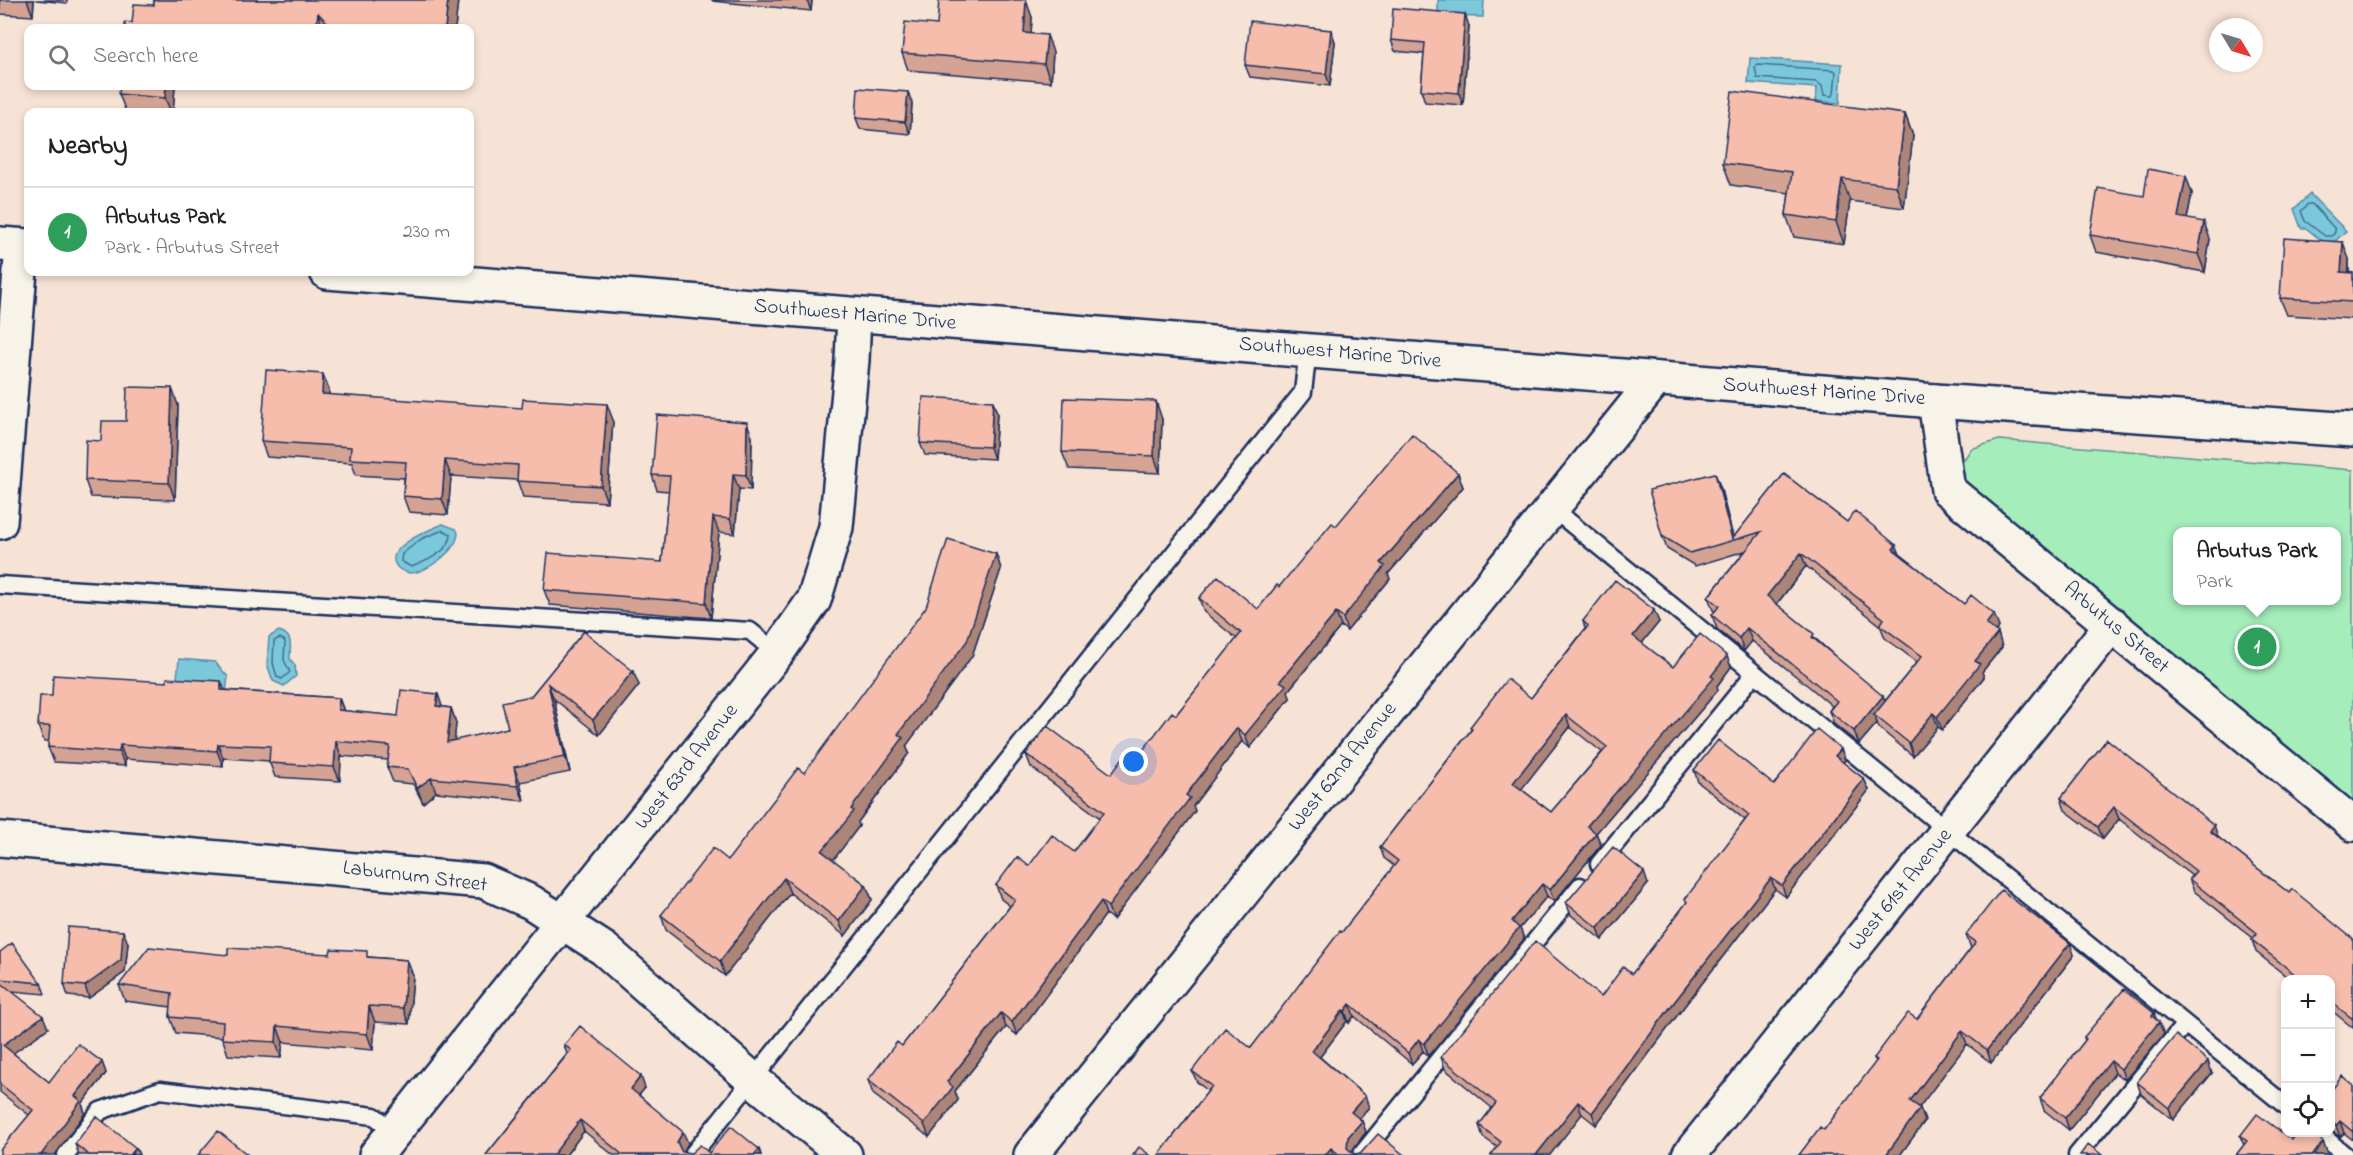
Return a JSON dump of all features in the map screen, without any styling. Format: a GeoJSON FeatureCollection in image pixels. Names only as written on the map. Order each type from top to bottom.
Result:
{"type":"FeatureCollection","features":[{"type":"Feature","properties":{"kind":"street"},"geometry":{"type":"LineString","coordinates":[[0,522],[17,246]]}},
{"type":"Feature","properties":{"kind":"street","name":"Southwest Marine Drive"},"geometry":{"type":"LineString","coordinates":[[376,276],[1656,379],[2353,430]]}},
{"type":"Feature","properties":{"kind":"street","name":"West 63rd Avenue"},"geometry":{"type":"LineString","coordinates":[[385,1143],[777,653],[814,600],[836,527],[855,315]]}},
{"type":"Feature","properties":{"kind":"street","name":"West 62nd Avenue"},"geometry":{"type":"LineString","coordinates":[[1030,1155],[1656,379]]}},
{"type":"Feature","properties":{"kind":"street","name":"Arbutus Street"},"geometry":{"type":"LineString","coordinates":[[1935,400],[1948,490],[2353,824]]}},
{"type":"Feature","properties":{"kind":"street","name":"West 61st Avenue"},"geometry":{"type":"LineString","coordinates":[[1689,1155],[2112,624]]}},
{"type":"Feature","properties":{"kind":"street","name":"Laburnum Street"},"geometry":{"type":"LineString","coordinates":[[0,839],[483,881],[531,902],[604,949],[752,1078],[845,1155]]}},
{"type":"Feature","properties":{"kind":"lane"},"geometry":{"type":"LineString","coordinates":[[692,1155],[1303,392],[1308,350]]}},
{"type":"Feature","properties":{"kind":"lane"},"geometry":{"type":"LineString","coordinates":[[1552,508],[2281,1102]]}},
{"type":"Feature","properties":{"kind":"lane"},"geometry":{"type":"LineString","coordinates":[[0,585],[750,631],[777,653]]}},
{"type":"Feature","properties":{"kind":"lane"},"geometry":{"type":"LineString","coordinates":[[1361,1155],[1754,674]]}},
{"type":"Feature","properties":{"kind":"lane"},"geometry":{"type":"LineString","coordinates":[[2077,1155],[2185,1024]]}},
{"type":"Feature","properties":{"kind":"lane"},"geometry":{"type":"LineString","coordinates":[[66,1155],[100,1111],[160,1090],[374,1116],[385,1143]]}},
{"type":"Feature","properties":{"kind":"lane"},"geometry":{"type":"LineString","coordinates":[[2324,1137],[2345,1155]]}},
{"type":"Feature","properties":{"kind":"green space"},"geometry":{"type":"Polygon","coordinates":[[[1999,440],[2353,470],[2353,806],[1967,487],[1959,467],[1971,449],[1999,440]]]}},
{"type":"Feature","properties":{"kind":"water"},"geometry":{"type":"Polygon","coordinates":[[[1438,0],[1484,0],[1483,17],[1438,16],[1438,0]]]}},
{"type":"Feature","properties":{"kind":"water"},"geometry":{"type":"Polygon","coordinates":[[[1750,58],[1842,64],[1840,103],[1816,101],[1817,88],[1748,83],[1750,58]]]}},
{"type":"Feature","properties":{"kind":"water"},"geometry":{"type":"Polygon","coordinates":[[[2310,194],[2346,231],[2333,243],[2323,242],[2306,228],[2301,228],[2294,209],[2310,194]]]}},
{"type":"Feature","properties":{"kind":"water"},"geometry":{"type":"Polygon","coordinates":[[[443,524],[456,529],[458,533],[447,554],[417,572],[408,573],[397,567],[394,560],[401,546],[443,524]]]}},
{"type":"Feature","properties":{"kind":"water"},"geometry":{"type":"Polygon","coordinates":[[[279,631],[289,638],[290,659],[295,665],[296,676],[284,686],[273,681],[267,664],[269,637],[279,631]]]}},
{"type":"Feature","properties":{"kind":"water"},"geometry":{"type":"Polygon","coordinates":[[[179,659],[215,662],[228,677],[226,693],[176,688],[179,659]]]}},
{"type":"Feature","properties":{"kind":"building"},"geometry":{"type":"Polygon","coordinates":[[[154,0],[448,0],[445,24],[328,24],[318,13],[317,24],[125,24],[125,22],[132,23],[134,4],[154,5],[154,0]]]}},
{"type":"Feature","properties":{"kind":"building"},"geometry":{"type":"Polygon","coordinates":[[[939,0],[1026,0],[1024,33],[1047,35],[1044,64],[902,53],[905,22],[937,25],[939,0]]]}},
{"type":"Feature","properties":{"kind":"building"},"geometry":{"type":"Polygon","coordinates":[[[1393,8],[1465,14],[1459,93],[1421,90],[1425,43],[1391,40],[1393,8]]]}},
{"type":"Feature","properties":{"kind":"building"},"geometry":{"type":"Polygon","coordinates":[[[1250,21],[1331,30],[1326,74],[1245,65],[1250,21]]]}},
{"type":"Feature","properties":{"kind":"building"},"geometry":{"type":"Polygon","coordinates":[[[858,88],[908,92],[905,122],[856,118],[858,88]]]}},
{"type":"Feature","properties":{"kind":"building"},"geometry":{"type":"Polygon","coordinates":[[[120,90],[166,90],[165,98],[119,94],[120,90]]]}},
{"type":"Feature","properties":{"kind":"building"},"geometry":{"type":"Polygon","coordinates":[[[1732,91],[1905,114],[1896,186],[1842,179],[1836,222],[1786,215],[1792,172],[1723,163],[1732,91]]]}},
{"type":"Feature","properties":{"kind":"building"},"geometry":{"type":"Polygon","coordinates":[[[2148,169],[2186,176],[2178,217],[2204,222],[2198,254],[2090,235],[2098,188],[2144,196],[2148,169]]]}},
{"type":"Feature","properties":{"kind":"building"},"geometry":{"type":"Polygon","coordinates":[[[2284,238],[2343,242],[2341,272],[2353,273],[2353,302],[2280,298],[2284,238]]]}},
{"type":"Feature","properties":{"kind":"building"},"geometry":{"type":"Polygon","coordinates":[[[266,370],[323,374],[322,394],[522,408],[523,399],[607,404],[601,486],[517,481],[518,465],[445,460],[442,499],[403,496],[406,462],[350,459],[351,447],[261,441],[266,370]]]}},
{"type":"Feature","properties":{"kind":"building"},"geometry":{"type":"Polygon","coordinates":[[[127,387],[172,388],[169,483],[85,480],[86,440],[101,441],[102,421],[126,421],[127,387]]]}},
{"type":"Feature","properties":{"kind":"building"},"geometry":{"type":"Polygon","coordinates":[[[923,397],[993,401],[990,447],[920,443],[923,397]]]}},
{"type":"Feature","properties":{"kind":"building"},"geometry":{"type":"Polygon","coordinates":[[[1064,398],[1156,401],[1154,456],[1062,452],[1064,398]]]}},
{"type":"Feature","properties":{"kind":"building"},"geometry":{"type":"Polygon","coordinates":[[[657,415],[747,422],[746,475],[733,474],[730,519],[713,517],[706,603],[544,590],[548,553],[662,562],[670,476],[652,475],[657,415]]]}},
{"type":"Feature","properties":{"kind":"building"},"geometry":{"type":"Polygon","coordinates":[[[1412,434],[1458,473],[1381,563],[1385,566],[1343,618],[1336,613],[1280,681],[1286,685],[1245,735],[1237,728],[1186,795],[1190,798],[1108,907],[1101,901],[1012,1022],[1001,1013],[947,1082],[953,1087],[924,1124],[868,1080],[897,1042],[902,1046],[1015,900],[996,885],[1017,857],[1029,866],[1052,835],[1074,852],[1104,812],[1026,754],[1047,726],[1111,774],[1128,751],[1137,758],[1172,712],[1176,715],[1241,633],[1199,598],[1218,576],[1258,609],[1332,523],[1336,526],[1412,434]]]}},
{"type":"Feature","properties":{"kind":"building"},"geometry":{"type":"Polygon","coordinates":[[[1715,473],[1732,539],[1784,474],[1847,522],[1855,511],[1896,545],[1893,549],[1964,604],[1971,595],[1994,614],[1986,624],[1998,633],[1975,661],[1980,664],[1937,717],[1933,713],[1909,743],[1874,715],[1922,656],[1880,625],[1884,619],[1801,553],[1767,596],[1814,634],[1812,637],[1883,696],[1854,731],[1829,711],[1837,701],[1807,676],[1747,628],[1739,638],[1712,615],[1719,606],[1708,597],[1761,532],[1690,553],[1662,536],[1649,490],[1715,473]]]}},
{"type":"Feature","properties":{"kind":"building"},"geometry":{"type":"Polygon","coordinates":[[[948,539],[996,554],[967,641],[898,734],[903,738],[851,809],[854,811],[822,851],[866,885],[839,921],[784,878],[720,961],[661,915],[713,848],[728,860],[798,768],[804,773],[926,607],[948,539]]]}},
{"type":"Feature","properties":{"kind":"building"},"geometry":{"type":"Polygon","coordinates":[[[1615,580],[1654,610],[1633,636],[1673,667],[1700,634],[1727,656],[1711,676],[1714,678],[1587,826],[1596,833],[1550,890],[1542,884],[1512,921],[1519,928],[1424,1044],[1419,1039],[1408,1053],[1350,1004],[1312,1051],[1365,1096],[1351,1112],[1362,1121],[1348,1137],[1347,1148],[1354,1154],[1361,1153],[1378,1134],[1404,1155],[1340,1155],[1331,1148],[1325,1155],[1159,1155],[1212,1086],[1192,1071],[1225,1028],[1251,1048],[1340,931],[1342,932],[1398,861],[1380,847],[1472,729],[1470,727],[1507,679],[1531,698],[1588,626],[1583,621],[1615,580]],[[1566,715],[1513,783],[1551,812],[1607,747],[1566,715]]]}},
{"type":"Feature","properties":{"kind":"building"},"geometry":{"type":"Polygon","coordinates":[[[584,631],[633,671],[593,720],[548,684],[565,757],[514,767],[518,786],[431,778],[417,788],[408,769],[387,767],[390,746],[336,741],[334,767],[269,763],[270,746],[218,744],[217,751],[120,745],[119,752],[48,747],[50,726],[38,726],[40,696],[52,696],[53,675],[167,682],[167,678],[221,681],[221,690],[339,698],[338,710],[398,716],[401,690],[438,694],[436,706],[451,708],[447,742],[508,728],[502,702],[531,696],[584,631]]]}},
{"type":"Feature","properties":{"kind":"building"},"geometry":{"type":"Polygon","coordinates":[[[1817,729],[1841,749],[1835,756],[1864,779],[1782,886],[1771,878],[1672,1005],[1592,1113],[1578,1102],[1536,1155],[1491,1155],[1501,1142],[1479,1125],[1496,1103],[1441,1057],[1535,941],[1601,997],[1623,967],[1632,974],[1749,815],[1694,770],[1718,740],[1774,785],[1817,729]]]}},
{"type":"Feature","properties":{"kind":"building"},"geometry":{"type":"Polygon","coordinates":[[[2107,739],[2214,825],[2210,831],[2289,893],[2292,889],[2353,939],[2353,1019],[2335,1005],[2335,975],[2296,975],[2252,940],[2257,933],[2189,879],[2196,871],[2114,807],[2098,827],[2061,798],[2107,739]]]}},
{"type":"Feature","properties":{"kind":"building"},"geometry":{"type":"Polygon","coordinates":[[[1613,847],[1644,872],[1598,928],[1566,903],[1613,847]]]}},
{"type":"Feature","properties":{"kind":"building"},"geometry":{"type":"Polygon","coordinates":[[[2001,890],[2070,943],[1987,1050],[1962,1031],[1910,1101],[1920,1108],[1886,1155],[1799,1155],[1820,1127],[1824,1130],[1877,1060],[1874,1058],[1908,1013],[1917,1019],[1976,942],[1966,935],[2001,890]]]}},
{"type":"Feature","properties":{"kind":"building"},"geometry":{"type":"Polygon","coordinates":[[[68,927],[123,931],[121,960],[85,986],[64,984],[68,927]]]}},
{"type":"Feature","properties":{"kind":"building"},"geometry":{"type":"Polygon","coordinates":[[[12,943],[41,983],[0,979],[0,952],[12,943]]]}},
{"type":"Feature","properties":{"kind":"building"},"geometry":{"type":"Polygon","coordinates":[[[149,947],[228,955],[228,948],[330,954],[331,949],[367,951],[367,957],[407,960],[403,1008],[369,1006],[367,1034],[277,1026],[276,1042],[222,1039],[223,1022],[170,1017],[172,993],[119,985],[149,947]]]}},
{"type":"Feature","properties":{"kind":"building"},"geometry":{"type":"Polygon","coordinates":[[[0,982],[43,1016],[3,1045],[49,1082],[78,1044],[102,1062],[75,1096],[81,1101],[41,1155],[0,1155],[0,1150],[33,1110],[0,1084],[0,982]]]}},
{"type":"Feature","properties":{"kind":"building"},"geometry":{"type":"Polygon","coordinates":[[[2124,989],[2154,1013],[2152,1016],[2159,1022],[2121,1069],[2111,1061],[2065,1118],[2040,1098],[2086,1039],[2084,1037],[2124,989]]]}},
{"type":"Feature","properties":{"kind":"building"},"geometry":{"type":"Polygon","coordinates":[[[580,1026],[641,1076],[631,1089],[683,1132],[677,1142],[682,1152],[691,1153],[700,1145],[709,1153],[731,1126],[759,1149],[754,1155],[623,1155],[580,1120],[553,1155],[486,1155],[571,1050],[564,1045],[580,1026]]]}},
{"type":"Feature","properties":{"kind":"building"},"geometry":{"type":"Polygon","coordinates":[[[2176,1035],[2208,1061],[2169,1108],[2137,1082],[2176,1035]]]}},
{"type":"Feature","properties":{"kind":"building"},"geometry":{"type":"Polygon","coordinates":[[[2342,1076],[2353,1085],[2353,1132],[2340,1121],[2335,1125],[2335,1086],[2342,1076]]]}},
{"type":"Feature","properties":{"kind":"building"},"geometry":{"type":"Polygon","coordinates":[[[2257,1114],[2281,1132],[2281,1137],[2288,1137],[2292,1140],[2294,1137],[2318,1137],[2323,1142],[2313,1155],[2236,1155],[2247,1141],[2240,1136],[2257,1114]]]}},
{"type":"Feature","properties":{"kind":"building"},"geometry":{"type":"Polygon","coordinates":[[[96,1116],[136,1148],[131,1154],[133,1155],[89,1155],[75,1144],[96,1116]]]}},
{"type":"Feature","properties":{"kind":"building"},"geometry":{"type":"Polygon","coordinates":[[[218,1131],[248,1155],[198,1155],[218,1131]]]}},
{"type":"Feature","properties":{"kind":"building"},"geometry":{"type":"Polygon","coordinates":[[[2088,1144],[2102,1155],[2080,1155],[2088,1144]]]}},
{"type":"Feature","properties":{"kind":"building"},"geometry":{"type":"Polygon","coordinates":[[[1139,1147],[1150,1155],[1133,1155],[1139,1147]]]}},
{"type":"Feature","properties":{"kind":"place","name":"Arbutus Park"},"geometry":{"type":"Point","coordinates":[2257,647]}}]}
